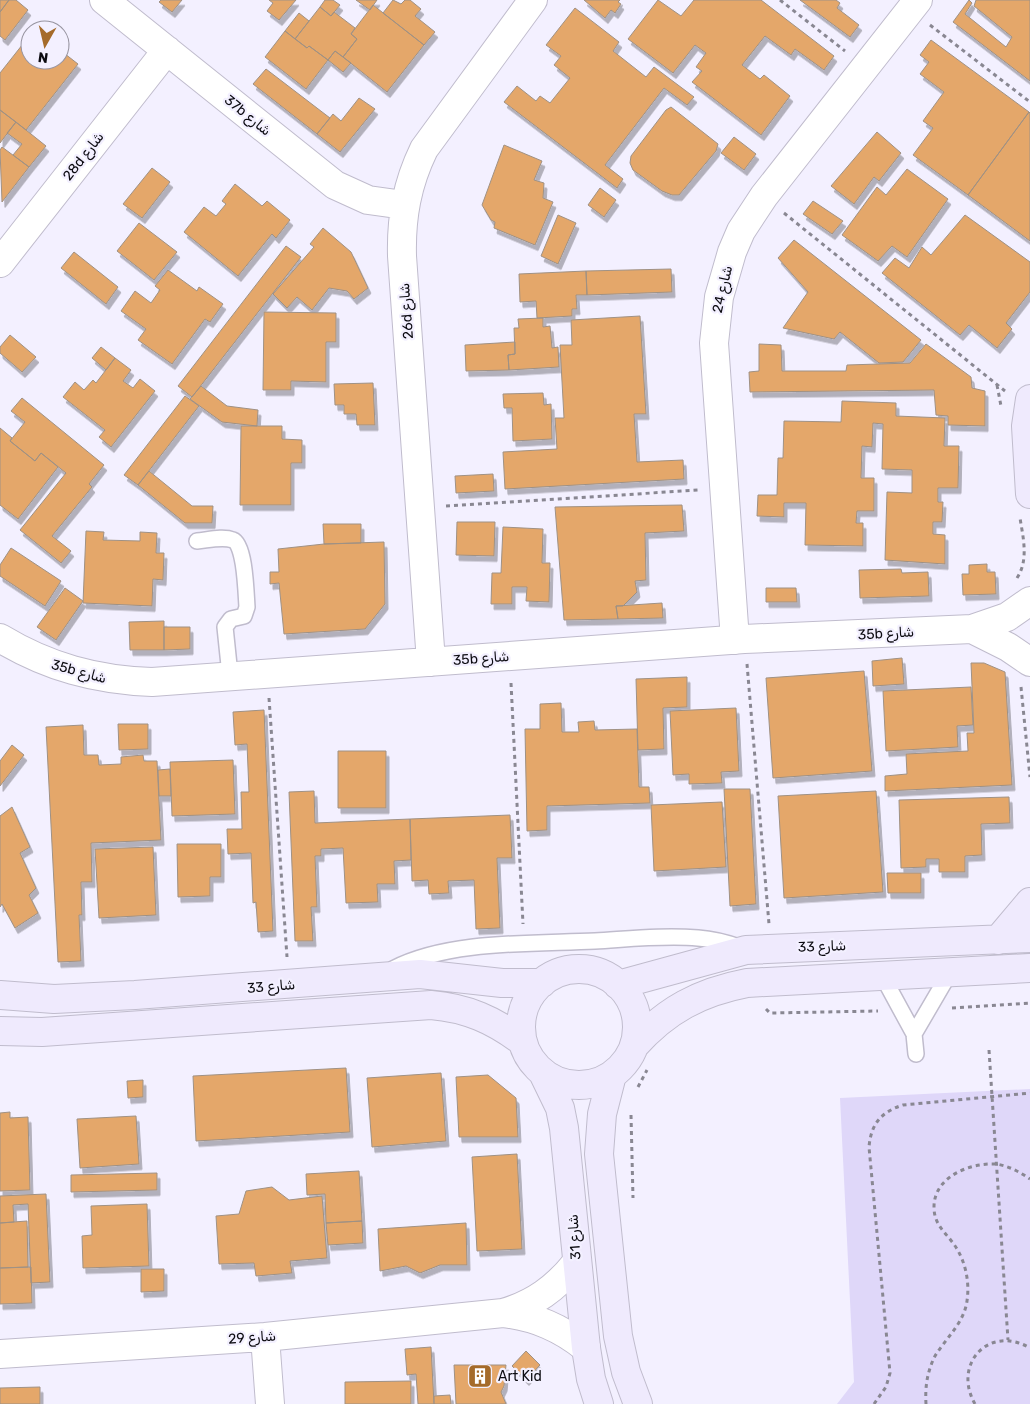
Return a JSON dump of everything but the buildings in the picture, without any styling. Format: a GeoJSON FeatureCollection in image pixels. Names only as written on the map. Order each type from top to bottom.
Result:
{"type":"FeatureCollection","features":[{"type":"Feature","properties":{"kind":"street","name":"37b شارع"},"geometry":{"type":"LineString","coordinates":[[104,0],[335,185],[368,200],[404,205]]}},
{"type":"Feature","properties":{"kind":"street","name":"26d شارع"},"geometry":{"type":"LineString","coordinates":[[431,662],[402,256],[404,205],[412,177],[424,149],[533,0]]}},
{"type":"Feature","properties":{"kind":"street","name":"شارع 24"},"geometry":{"type":"LineString","coordinates":[[740,640],[723,488],[714,366],[715,320],[724,274],[741,231],[764,196],[914,5]]}},
{"type":"Feature","properties":{"kind":"street","name":"28d شارع"},"geometry":{"type":"LineString","coordinates":[[0,263],[167,50]]}},
{"type":"Feature","properties":{"kind":"street"},"geometry":{"type":"LineString","coordinates":[[1029,404],[1026,426],[1030,494]]}},
{"type":"Feature","properties":{"kind":"street","name":"35b شارع"},"geometry":{"type":"LineString","coordinates":[[0,638],[46,662],[98,678],[152,682],[740,640],[972,629],[1006,617],[1030,601]]}},
{"type":"Feature","properties":{"kind":"street","name":"35b شارع"},"geometry":{"type":"LineString","coordinates":[[972,629],[1008,647],[1025,672]]}},
{"type":"Feature","properties":{"kind":"street"},"geometry":{"type":"LineString","coordinates":[[998,940],[1030,902]]}},
{"type":"Feature","properties":{"kind":"street","name":"شارع 33"},"geometry":{"type":"LineString","coordinates":[[618,984],[759,948],[1030,938]]}},
{"type":"Feature","properties":{"kind":"street"},"geometry":{"type":"LineString","coordinates":[[643,1054],[637,1019],[627,994],[607,976],[580,970],[567,971],[542,983],[533,992],[522,1016],[523,1042],[534,1064],[556,1080],[585,1085],[599,1082],[612,1075],[626,1062],[643,1054],[660,1020],[684,1003],[726,987],[747,983],[883,978],[1030,968]]}},
{"type":"Feature","properties":{"kind":"street","name":"شارع 33"},"geometry":{"type":"LineString","coordinates":[[0,995],[54,999],[135,995],[420,974],[502,983],[542,983]]}},
{"type":"Feature","properties":{"kind":"street"},"geometry":{"type":"LineString","coordinates":[[0,1031],[42,1032],[431,1005],[471,1012],[507,1030],[523,1042]]}},
{"type":"Feature","properties":{"kind":"street","name":"شارع 31"},"geometry":{"type":"LineString","coordinates":[[543,1072],[560,1108],[564,1128],[586,1348],[591,1379],[599,1404]]}},
{"type":"Feature","properties":{"kind":"street"},"geometry":{"type":"LineString","coordinates":[[612,1075],[602,1114],[599,1154],[618,1336],[626,1372],[638,1404]]}},
{"type":"Feature","properties":{"kind":"street","name":"شارع 29"},"geometry":{"type":"LineString","coordinates":[[0,1354],[265,1337],[503,1313],[537,1300],[565,1277],[576,1263]]}},
{"type":"Feature","properties":{"kind":"street","name":"شارع 29"},"geometry":{"type":"LineString","coordinates":[[503,1313],[539,1320],[572,1336],[586,1348]]}},
{"type":"Feature","properties":{"kind":"street"},"geometry":{"type":"LineString","coordinates":[[265,1337],[270,1404]]}},
{"type":"Feature","properties":{"kind":"lane"},"geometry":{"type":"LineString","coordinates":[[197,541],[230,539],[236,541],[241,552],[248,607],[244,616],[231,619],[225,627],[230,675]]}},
{"type":"Feature","properties":{"kind":"lane"},"geometry":{"type":"LineString","coordinates":[[380,976],[415,959],[434,954],[454,950],[524,944],[682,937],[715,940],[759,948]]}},
{"type":"Feature","properties":{"kind":"lane"},"geometry":{"type":"LineString","coordinates":[[914,1034],[949,974]]}},
{"type":"Feature","properties":{"kind":"lane"},"geometry":{"type":"LineString","coordinates":[[883,978],[914,1034],[916,1054]]}},
{"type":"Feature","properties":{"kind":"path"},"geometry":{"type":"LineString","coordinates":[[780,0],[866,67]]}},
{"type":"Feature","properties":{"kind":"path"},"geometry":{"type":"LineString","coordinates":[[914,5],[1030,102]]}},
{"type":"Feature","properties":{"kind":"path"},"geometry":{"type":"LineString","coordinates":[[764,196],[1029,404]]}},
{"type":"Feature","properties":{"kind":"path"},"geometry":{"type":"LineString","coordinates":[[420,508],[723,488]]}},
{"type":"Feature","properties":{"kind":"path"},"geometry":{"type":"LineString","coordinates":[[740,640],[759,948]]}},
{"type":"Feature","properties":{"kind":"path"},"geometry":{"type":"LineString","coordinates":[[510,656],[524,944]]}},
{"type":"Feature","properties":{"kind":"path"},"geometry":{"type":"LineString","coordinates":[[1025,672],[1030,777]]}},
{"type":"Feature","properties":{"kind":"path"},"geometry":{"type":"LineString","coordinates":[[267,673],[288,964]]}},
{"type":"Feature","properties":{"kind":"path"},"geometry":{"type":"LineString","coordinates":[[927,1010],[1030,1003]]}},
{"type":"Feature","properties":{"kind":"path"},"geometry":{"type":"LineString","coordinates":[[762,1004],[770,1013],[902,1010]]}},
{"type":"Feature","properties":{"kind":"path"},"geometry":{"type":"LineString","coordinates":[[989,1050],[1008,1340]]}},
{"type":"Feature","properties":{"kind":"path"},"geometry":{"type":"LineString","coordinates":[[636,1094],[643,1054]]}},
{"type":"Feature","properties":{"kind":"path"},"geometry":{"type":"LineString","coordinates":[[874,1404],[886,1387],[890,1373],[869,1147],[871,1133],[878,1120],[889,1110],[903,1105],[1030,1093]]}},
{"type":"Feature","properties":{"kind":"path"},"geometry":{"type":"LineString","coordinates":[[631,1109],[632,1199]]}},
{"type":"Feature","properties":{"kind":"path"},"geometry":{"type":"LineString","coordinates":[[926,1404],[925,1387],[929,1371],[936,1356],[966,1310],[967,1299],[967,1279],[964,1263],[953,1243],[937,1223],[934,1207],[935,1196],[940,1186],[959,1172],[982,1165],[996,1164],[1018,1172],[1030,1179]]}},
{"type":"Feature","properties":{"kind":"path"},"geometry":{"type":"LineString","coordinates":[[975,1404],[967,1384],[971,1362],[986,1346],[1008,1340],[1019,1342],[1030,1348]]}},
{"type":"Feature","properties":{"kind":"shaded area"},"geometry":{"type":"Polygon","coordinates":[[[1030,1089],[1030,1404],[837,1404],[854,1382],[840,1098],[1030,1089]]]}},
{"type":"Feature","properties":{"kind":"place","name":"Art Kid"},"geometry":{"type":"Point","coordinates":[480,1376]}}]}
